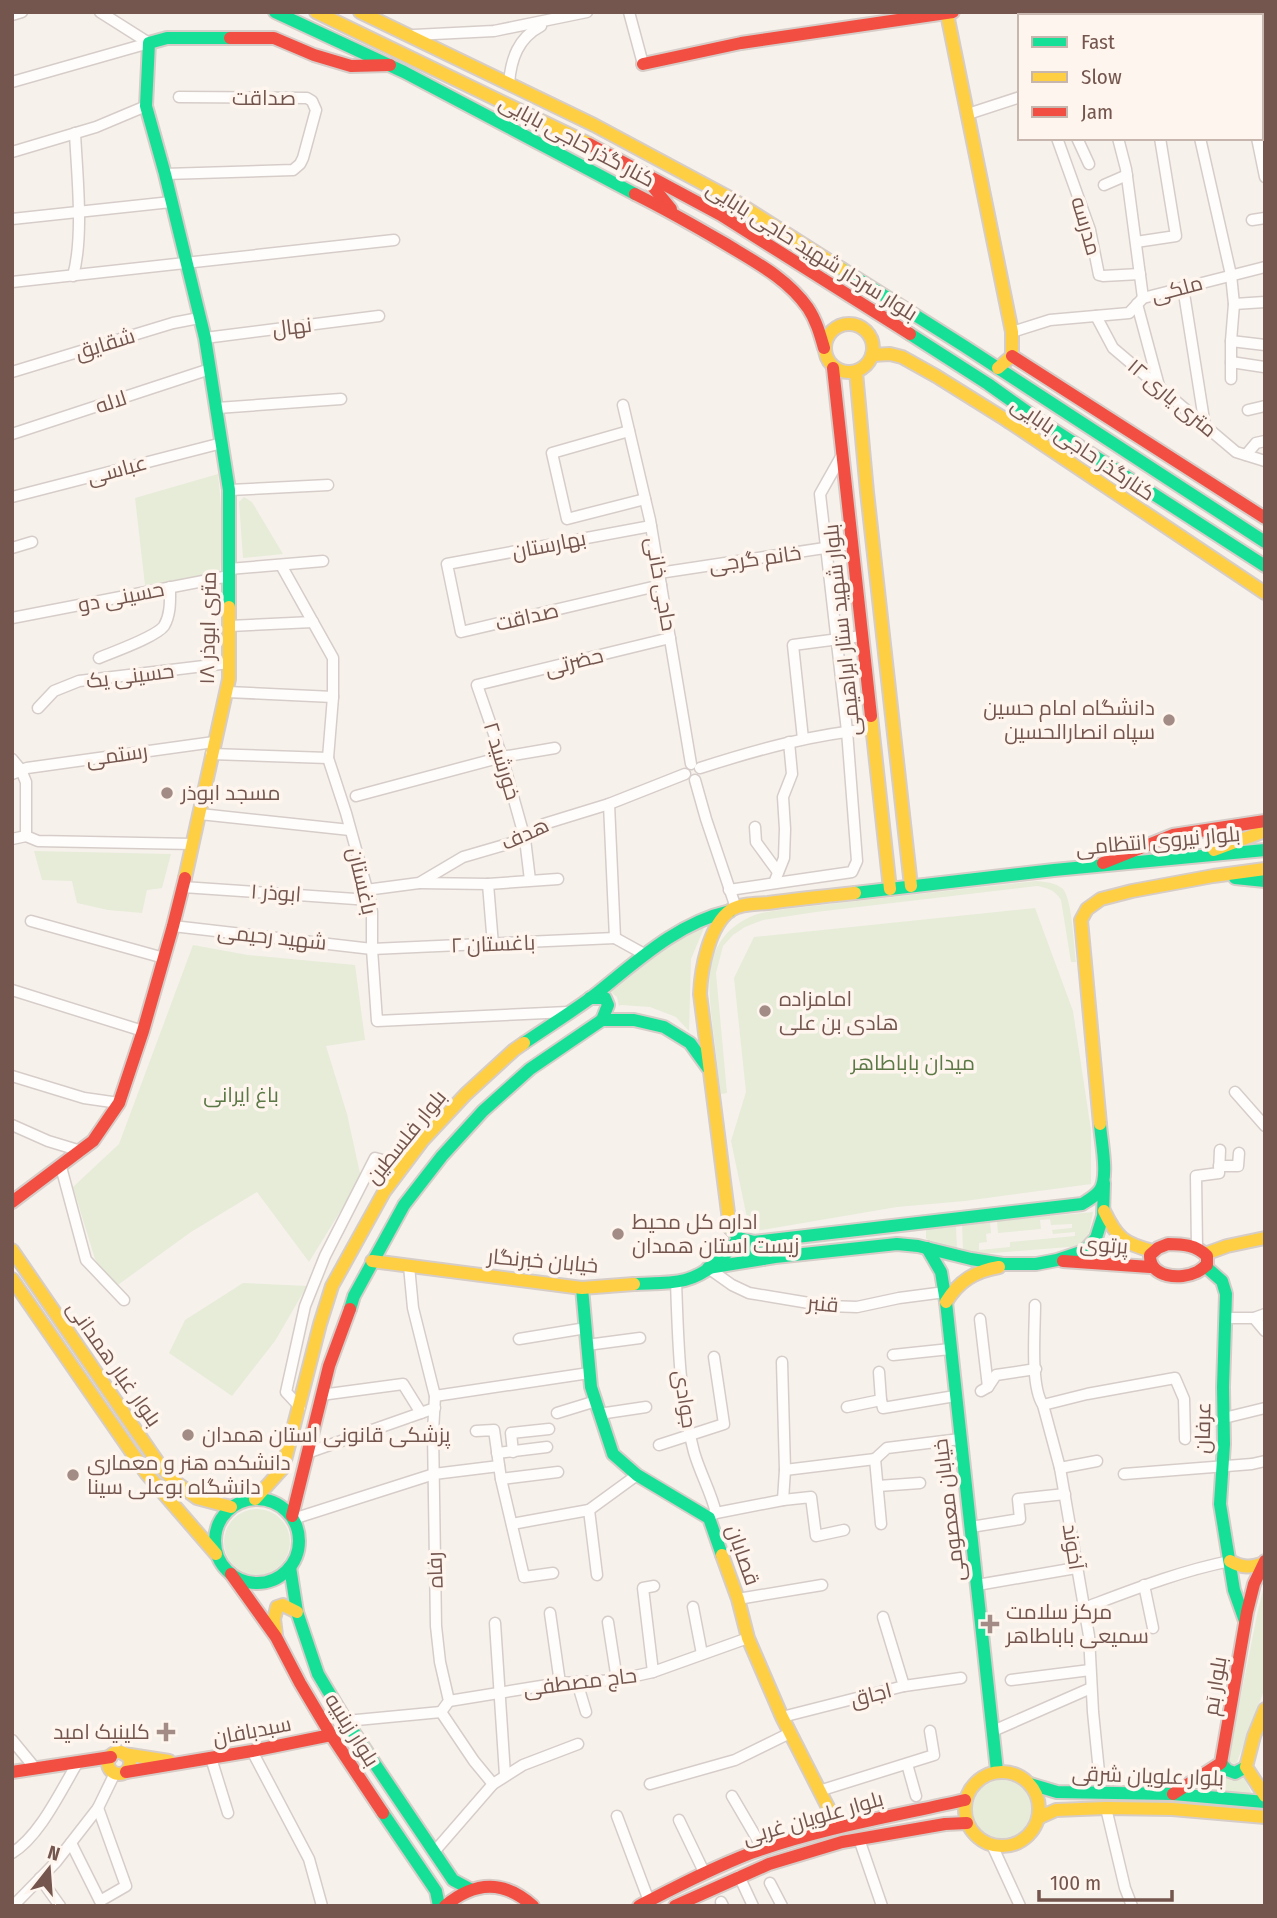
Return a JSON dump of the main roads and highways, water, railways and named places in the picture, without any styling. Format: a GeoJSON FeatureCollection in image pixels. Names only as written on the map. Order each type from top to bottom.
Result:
{"type":"FeatureCollection","features":[{"type":"Feature","properties":{"kind":"main road","name":"بلوار سردار شهید حاجی بابایی"},"geometry":{"type":"LineString","coordinates":[[316,12],[550,125],[721,215],[988,384],[1040,421],[1265,566]]}},
{"type":"Feature","properties":{"kind":"main road","name":"بلوار سردار شهید حاجی بابایی"},"geometry":{"type":"LineString","coordinates":[[360,12],[594,125],[730,198],[1265,542]]}},
{"type":"Feature","properties":{"kind":"main road"},"geometry":{"type":"LineString","coordinates":[[643,64],[741,43],[950,13],[1012,332],[1012,356],[998,368]]}},
{"type":"Feature","properties":{"kind":"main road"},"geometry":{"type":"LineString","coordinates":[[280,14],[274,38],[314,55],[351,66],[390,65]]}},
{"type":"Feature","properties":{"kind":"main road","name":"کنار گذر حاجی بابایی"},"geometry":{"type":"LineString","coordinates":[[280,14],[390,65],[674,214],[774,272],[797,294],[810,312],[824,348]]}},
{"type":"Feature","properties":{"kind":"main road","name":"۱۸ متری ابوذر"},"geometry":{"type":"LineString","coordinates":[[12,1202],[93,1141],[120,1103],[173,926],[227,692],[229,490],[205,338],[146,106],[149,43],[167,38],[274,38]]}},
{"type":"Feature","properties":{"kind":"main road"},"geometry":{"type":"LineString","coordinates":[[640,172],[674,214]]}},
{"type":"Feature","properties":{"kind":"main road"},"geometry":{"type":"LineString","coordinates":[[853,324],[867,332],[873,347],[872,355],[863,368],[856,372],[840,372],[833,368],[824,348],[830,332],[836,327],[853,324]]}},
{"type":"Feature","properties":{"kind":"main road","name":"کنارگذر حاجی بابایی"},"geometry":{"type":"LineString","coordinates":[[872,355],[890,354],[902,357],[1008,421],[1265,593]]}},
{"type":"Feature","properties":{"kind":"main road","name":"کنارگذر حاجی بابایی"},"geometry":{"type":"LineString","coordinates":[[1012,356],[1265,519]]}},
{"type":"Feature","properties":{"kind":"main road","name":"بلوار شهید ستار ابراهیمی"},"geometry":{"type":"LineString","coordinates":[[833,368],[890,888]]}},
{"type":"Feature","properties":{"kind":"main road","name":"بلوار شهید ستار ابراهیمی"},"geometry":{"type":"LineString","coordinates":[[856,372],[868,505],[911,886]]}},
{"type":"Feature","properties":{"kind":"main road"},"geometry":{"type":"LineString","coordinates":[[1008,421],[1040,421]]}},
{"type":"Feature","properties":{"kind":"main road"},"geometry":{"type":"LineString","coordinates":[[1096,866],[1173,835],[1265,821]]}},
{"type":"Feature","properties":{"kind":"main road"},"geometry":{"type":"LineString","coordinates":[[1197,857],[1265,831]]}},
{"type":"Feature","properties":{"kind":"main road","name":"بلوار نیروی انتظامی"},"geometry":{"type":"LineString","coordinates":[[911,886],[1265,850]]}},
{"type":"Feature","properties":{"kind":"main road"},"geometry":{"type":"LineString","coordinates":[[886,855],[894,862],[902,861],[907,855]]}},
{"type":"Feature","properties":{"kind":"main road","name":"بلوار نیروی انتظامی"},"geometry":{"type":"LineString","coordinates":[[1104,1183],[1081,920],[1087,909],[1101,899],[1229,873],[1265,869]]}},
{"type":"Feature","properties":{"kind":"main road","name":"بلوار نیروی انتظامی"},"geometry":{"type":"LineString","coordinates":[[1213,876],[1265,881]]}},
{"type":"Feature","properties":{"kind":"main road"},"geometry":{"type":"LineString","coordinates":[[764,1259],[746,1250],[729,1227],[701,994],[700,973],[705,952],[712,936],[733,909],[911,886]]}},
{"type":"Feature","properties":{"kind":"main road","name":"بلوار فلسطین"},"geometry":{"type":"LineString","coordinates":[[255,1499],[283,1468],[332,1286],[384,1192],[423,1140],[466,1094],[514,1050],[590,998],[644,954],[692,924],[733,909]]}},
{"type":"Feature","properties":{"kind":"main road"},"geometry":{"type":"LineString","coordinates":[[590,998],[605,999],[608,1005],[602,1020],[634,1020],[664,1027],[690,1043],[709,1068]]}},
{"type":"Feature","properties":{"kind":"main road","name":"بلوار فلسطین"},"geometry":{"type":"LineString","coordinates":[[292,1518],[321,1395],[340,1332],[354,1296],[404,1205],[442,1156],[483,1111],[530,1069],[602,1020]]}},
{"type":"Feature","properties":{"kind":"main road"},"geometry":{"type":"LineString","coordinates":[[738,1239],[754,1242],[1082,1204],[1092,1199],[1104,1183]]}},
{"type":"Feature","properties":{"kind":"main road"},"geometry":{"type":"LineString","coordinates":[[945,1297],[971,1275],[992,1268],[1056,1261],[1090,1247],[1100,1229],[1104,1211],[1104,1183]]}},
{"type":"Feature","properties":{"kind":"main road"},"geometry":{"type":"LineString","coordinates":[[1104,1211],[1113,1231],[1120,1239],[1129,1245],[1153,1251]]}},
{"type":"Feature","properties":{"kind":"main road","name":"پرتوی"},"geometry":{"type":"LineString","coordinates":[[1150,1267],[1148,1259],[1153,1251],[1168,1244],[1179,1244],[1202,1256],[1227,1246],[1265,1238]]}},
{"type":"Feature","properties":{"kind":"main road","name":"خیابان خبرنگار"},"geometry":{"type":"LineString","coordinates":[[372,1261],[582,1288],[676,1281],[699,1275],[730,1250],[738,1239]]}},
{"type":"Feature","properties":{"kind":"main road","name":"خیابان خبرنگار"},"geometry":{"type":"LineString","coordinates":[[708,1268],[897,1244],[912,1244],[982,1261],[1014,1265]]}},
{"type":"Feature","properties":{"kind":"main road","name":"خیابان معصومی"},"geometry":{"type":"LineString","coordinates":[[927,1248],[941,1272],[945,1297],[997,1771]]}},
{"type":"Feature","properties":{"kind":"main road","name":"بلوار غبار همدانی"},"geometry":{"type":"LineString","coordinates":[[12,1250],[159,1464],[174,1481],[197,1498],[231,1507]]}},
{"type":"Feature","properties":{"kind":"main road","name":"پرتوی"},"geometry":{"type":"LineString","coordinates":[[1056,1261],[1150,1267],[1164,1274],[1184,1275],[1198,1272],[1202,1256]]}},
{"type":"Feature","properties":{"kind":"main road","name":"عرفان"},"geometry":{"type":"LineString","coordinates":[[1202,1256],[1222,1281],[1226,1294],[1220,1504],[1234,1590],[1245,1621]]}},
{"type":"Feature","properties":{"kind":"main road","name":"بلوار غبار همدانی"},"geometry":{"type":"LineString","coordinates":[[12,1279],[146,1474],[216,1554]]}},
{"type":"Feature","properties":{"kind":"main road","name":"قصابان"},"geometry":{"type":"LineString","coordinates":[[582,1288],[589,1373],[613,1454],[637,1475],[713,1515],[748,1638],[782,1717],[838,1827]]}},
{"type":"Feature","properties":{"kind":"main road"},"geometry":{"type":"LineString","coordinates":[[255,1499],[268,1500],[280,1506],[292,1518],[298,1531],[299,1544],[290,1567],[280,1576],[256,1583],[243,1581],[222,1565],[216,1554],[214,1541],[216,1528],[231,1507],[242,1501],[255,1499]]}},
{"type":"Feature","properties":{"kind":"main road"},"geometry":{"type":"LineString","coordinates":[[1230,1561],[1248,1569],[1264,1562]]}},
{"type":"Feature","properties":{"kind":"main road","name":"بلوار بَم"},"geometry":{"type":"LineString","coordinates":[[1221,1763],[1245,1621],[1254,1584],[1264,1562]]}},
{"type":"Feature","properties":{"kind":"main road","name":"بلوار زینبیه"},"geometry":{"type":"LineString","coordinates":[[290,1567],[297,1612],[318,1674],[346,1721],[453,1880],[470,1889]]}},
{"type":"Feature","properties":{"kind":"main road","name":"بلوار زینبیه"},"geometry":{"type":"LineString","coordinates":[[231,1574],[276,1637],[331,1735],[428,1878],[436,1891],[439,1906]]}},
{"type":"Feature","properties":{"kind":"main road"},"geometry":{"type":"LineString","coordinates":[[276,1637],[274,1619],[277,1607],[288,1606],[297,1612]]}},
{"type":"Feature","properties":{"kind":"main road"},"geometry":{"type":"LineString","coordinates":[[1172,1794],[1221,1763],[1231,1773],[1238,1773],[1247,1767],[1254,1736],[1265,1709]]}},
{"type":"Feature","properties":{"kind":"main road","name":"سبدبافان"},"geometry":{"type":"LineString","coordinates":[[121,1772],[331,1735]]}},
{"type":"Feature","properties":{"kind":"main road"},"geometry":{"type":"LineString","coordinates":[[12,1772],[111,1757],[115,1753],[124,1754],[130,1762],[121,1772],[109,1766],[111,1757]]}},
{"type":"Feature","properties":{"kind":"main road","name":"سبدبافان"},"geometry":{"type":"LineString","coordinates":[[124,1754],[180,1763]]}},
{"type":"Feature","properties":{"kind":"main road"},"geometry":{"type":"LineString","coordinates":[[1247,1767],[1265,1796]]}},
{"type":"Feature","properties":{"kind":"main road"},"geometry":{"type":"LineString","coordinates":[[997,1771],[1010,1772],[1030,1784],[1037,1794],[1039,1806],[1034,1829],[1026,1838],[1016,1844],[992,1845],[973,1833],[964,1811],[969,1789],[977,1780],[997,1771]]}},
{"type":"Feature","properties":{"kind":"main road","name":"بلوار علویان شرقی"},"geometry":{"type":"LineString","coordinates":[[1030,1784],[1057,1792],[1172,1794],[1265,1802]]}},
{"type":"Feature","properties":{"kind":"main road","name":"بلوار علویان غربی"},"geometry":{"type":"LineString","coordinates":[[644,1903],[766,1849],[838,1827],[965,1800]]}},
{"type":"Feature","properties":{"kind":"main road","name":"بلوار علویان شرقی"},"geometry":{"type":"LineString","coordinates":[[1038,1818],[1056,1810],[1106,1808],[1172,1809],[1265,1817]]}},
{"type":"Feature","properties":{"kind":"main road","name":"بلوار علویان غربی"},"geometry":{"type":"LineString","coordinates":[[675,1906],[774,1862],[859,1839],[945,1824],[967,1823]]}},
{"type":"Feature","properties":{"kind":"main road"},"geometry":{"type":"LineString","coordinates":[[766,1849],[774,1862]]}},
{"type":"Feature","properties":{"kind":"main road"},"geometry":{"type":"LineString","coordinates":[[428,1878],[436,1877],[444,1867]]}},
{"type":"Feature","properties":{"kind":"main road"},"geometry":{"type":"LineString","coordinates":[[445,1906],[453,1898],[470,1889],[489,1886],[507,1888],[524,1896],[533,1906]]}},
{"type":"Feature","properties":{"kind":"place","name":"دانشگاه امام حسین سپاه انصارالحسین"},"geometry":{"type":"Point","coordinates":[1169,720]}},
{"type":"Feature","properties":{"kind":"place","name":"مسجد ابوذر"},"geometry":{"type":"Point","coordinates":[167,793]}},
{"type":"Feature","properties":{"kind":"place","name":"امامزاده هادی بن علی"},"geometry":{"type":"Point","coordinates":[765,1011]}},
{"type":"Feature","properties":{"kind":"place","name":"اداره کل محیط زیست استان همدان"},"geometry":{"type":"Point","coordinates":[618,1234]}},
{"type":"Feature","properties":{"kind":"place","name":"پزشکی قانونی استان همدان"},"geometry":{"type":"Point","coordinates":[188,1435]}},
{"type":"Feature","properties":{"kind":"place","name":"دانشکده هنر و معماری دانشگاه بوعلی سینا"},"geometry":{"type":"Point","coordinates":[73,1475]}},
{"type":"Feature","properties":{"kind":"place","name":"مرکز سلامت سمیعی باباطاهر"},"geometry":{"type":"Point","coordinates":[990,1624]}},
{"type":"Feature","properties":{"kind":"place","name":"کلینیک امید"},"geometry":{"type":"Point","coordinates":[166,1732]}},
{"type":"Feature","properties":{"kind":"park label","name":"میدان باباطاهر"},"geometry":{"type":"Point","coordinates":[913,1063]}},
{"type":"Feature","properties":{"kind":"park label","name":"باغ ایرانی"},"geometry":{"type":"Point","coordinates":[241,1095]}}]}
